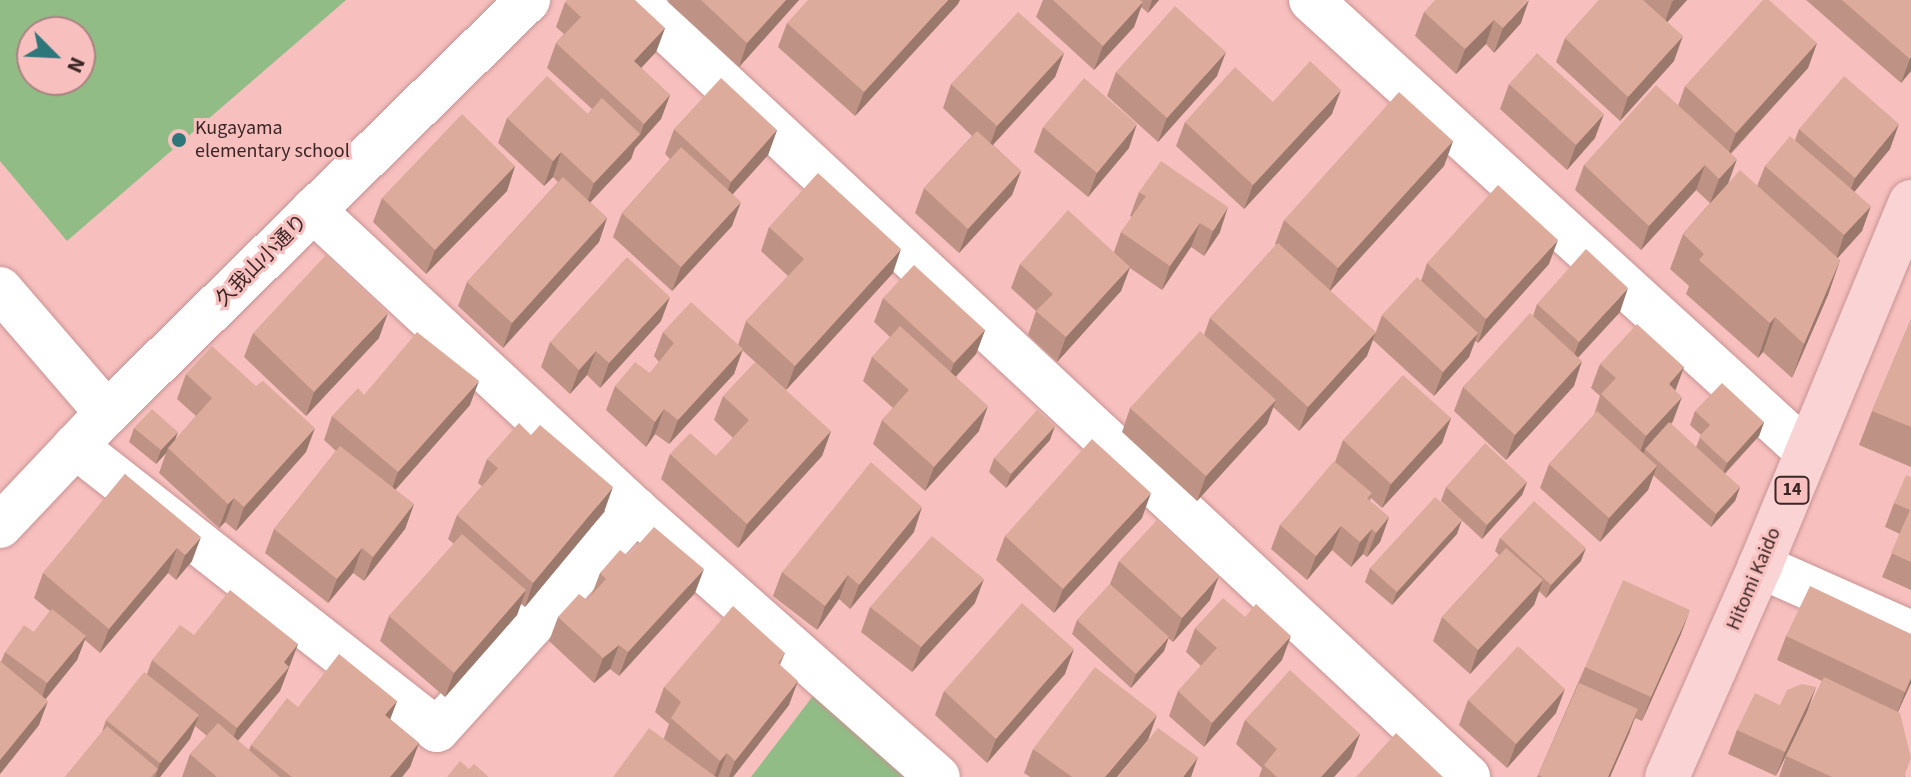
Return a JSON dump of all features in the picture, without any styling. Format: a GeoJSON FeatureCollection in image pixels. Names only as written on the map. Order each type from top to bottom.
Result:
{"type":"FeatureCollection","features":[{"type":"Feature","properties":{"kind":"main road","name":"Hitomi Kaido"},"geometry":{"type":"LineString","coordinates":[[1667,777],[1760,566],[1911,202]]}},
{"type":"Feature","properties":{"kind":"street","name":"久我山小通り"},"geometry":{"type":"LineString","coordinates":[[0,526],[107,413],[528,0]]}},
{"type":"Feature","properties":{"kind":"street"},"geometry":{"type":"LineString","coordinates":[[634,0],[1468,777]]}},
{"type":"Feature","properties":{"kind":"street"},"geometry":{"type":"LineString","coordinates":[[1311,0],[1807,452]]}},
{"type":"Feature","properties":{"kind":"street"},"geometry":{"type":"LineString","coordinates":[[313,210],[636,510],[938,777]]}},
{"type":"Feature","properties":{"kind":"street"},"geometry":{"type":"LineString","coordinates":[[0,289],[107,413]]}},
{"type":"Feature","properties":{"kind":"street"},"geometry":{"type":"LineString","coordinates":[[75,446],[437,730],[636,510]]}},
{"type":"Feature","properties":{"kind":"street"},"geometry":{"type":"LineString","coordinates":[[1760,566],[1911,633]]}},
{"type":"Feature","properties":{"kind":"green space"},"geometry":{"type":"Polygon","coordinates":[[[0,0],[346,0],[67,241],[0,161],[0,0]]]}},
{"type":"Feature","properties":{"kind":"green space"},"geometry":{"type":"Polygon","coordinates":[[[816,692],[916,777],[751,777],[816,692]]]}},
{"type":"Feature","properties":{"kind":"building"},"geometry":{"type":"Polygon","coordinates":[[[635,0],[665,28],[634,61],[670,95],[644,124],[556,43],[581,17],[565,2],[635,0]]]}},
{"type":"Feature","properties":{"kind":"building"},"geometry":{"type":"Polygon","coordinates":[[[701,0],[786,0],[747,43],[701,0]]]}},
{"type":"Feature","properties":{"kind":"building"},"geometry":{"type":"Polygon","coordinates":[[[808,0],[948,0],[864,92],[787,23],[808,0]]]}},
{"type":"Feature","properties":{"kind":"building"},"geometry":{"type":"Polygon","coordinates":[[[1053,0],[1140,0],[1143,2],[1103,46],[1053,0]]]}},
{"type":"Feature","properties":{"kind":"building"},"geometry":{"type":"Polygon","coordinates":[[[1435,0],[1528,0],[1503,28],[1494,20],[1465,49],[1424,12],[1435,0]]]}},
{"type":"Feature","properties":{"kind":"building"},"geometry":{"type":"Polygon","coordinates":[[[1599,0],[1643,0],[1683,36],[1628,97],[1565,38],[1599,0]]]}},
{"type":"Feature","properties":{"kind":"building"},"geometry":{"type":"Polygon","coordinates":[[[1763,0],[1769,0],[1817,43],[1736,133],[1685,86],[1763,0]]]}},
{"type":"Feature","properties":{"kind":"building"},"geometry":{"type":"Polygon","coordinates":[[[1842,0],[1911,0],[1910,59],[1842,0]]]}},
{"type":"Feature","properties":{"kind":"building"},"geometry":{"type":"Polygon","coordinates":[[[1175,6],[1226,52],[1167,118],[1116,72],[1175,6]]]}},
{"type":"Feature","properties":{"kind":"building"},"geometry":{"type":"Polygon","coordinates":[[[1018,12],[1064,53],[997,126],[951,84],[1018,12]]]}},
{"type":"Feature","properties":{"kind":"building"},"geometry":{"type":"Polygon","coordinates":[[[1537,53],[1604,114],[1576,145],[1509,84],[1537,53]]]}},
{"type":"Feature","properties":{"kind":"building"},"geometry":{"type":"Polygon","coordinates":[[[1310,61],[1341,90],[1253,185],[1185,122],[1235,67],[1273,102],[1310,61]]]}},
{"type":"Feature","properties":{"kind":"building"},"geometry":{"type":"Polygon","coordinates":[[[547,76],[588,114],[602,98],[640,134],[594,183],[561,152],[553,161],[507,118],[547,76]]]}},
{"type":"Feature","properties":{"kind":"building"},"geometry":{"type":"Polygon","coordinates":[[[1844,76],[1899,124],[1855,178],[1799,129],[1844,76]]]}},
{"type":"Feature","properties":{"kind":"building"},"geometry":{"type":"Polygon","coordinates":[[[721,78],[777,130],[731,182],[674,129],[721,78]]]}},
{"type":"Feature","properties":{"kind":"building"},"geometry":{"type":"Polygon","coordinates":[[[1084,78],[1137,124],[1097,173],[1043,127],[1084,78]]]}},
{"type":"Feature","properties":{"kind":"building"},"geometry":{"type":"Polygon","coordinates":[[[1656,85],[1737,159],[1719,179],[1705,165],[1649,226],[1584,165],[1656,85]]]}},
{"type":"Feature","properties":{"kind":"building"},"geometry":{"type":"Polygon","coordinates":[[[1399,92],[1453,141],[1338,268],[1284,220],[1399,92]]]}},
{"type":"Feature","properties":{"kind":"building"},"geometry":{"type":"Polygon","coordinates":[[[462,114],[515,166],[435,250],[382,198],[462,114]]]}},
{"type":"Feature","properties":{"kind":"building"},"geometry":{"type":"Polygon","coordinates":[[[977,131],[1021,171],[968,229],[924,188],[977,131]]]}},
{"type":"Feature","properties":{"kind":"building"},"geometry":{"type":"Polygon","coordinates":[[[1790,136],[1871,206],[1844,235],[1765,166],[1790,136]]]}},
{"type":"Feature","properties":{"kind":"building"},"geometry":{"type":"Polygon","coordinates":[[[681,147],[741,202],[681,267],[622,213],[681,147]]]}},
{"type":"Feature","properties":{"kind":"building"},"geometry":{"type":"Polygon","coordinates":[[[1161,161],[1228,207],[1213,231],[1200,223],[1170,266],[1121,232],[1146,196],[1139,192],[1161,161]]]}},
{"type":"Feature","properties":{"kind":"building"},"geometry":{"type":"Polygon","coordinates":[[[1740,170],[1840,260],[1804,344],[1775,317],[1770,323],[1699,260],[1704,254],[1683,234],[1740,170]]]}},
{"type":"Feature","properties":{"kind":"building"},"geometry":{"type":"Polygon","coordinates":[[[818,173],[901,249],[795,366],[746,321],[804,259],[769,227],[818,173]]]}},
{"type":"Feature","properties":{"kind":"building"},"geometry":{"type":"Polygon","coordinates":[[[563,177],[607,218],[512,323],[467,282],[563,177]]]}},
{"type":"Feature","properties":{"kind":"building"},"geometry":{"type":"Polygon","coordinates":[[[1498,185],[1558,240],[1486,319],[1427,263],[1498,185]]]}},
{"type":"Feature","properties":{"kind":"building"},"geometry":{"type":"Polygon","coordinates":[[[1068,210],[1130,267],[1066,337],[1036,311],[1053,294],[1020,264],[1068,210]]]}},
{"type":"Feature","properties":{"kind":"building"},"geometry":{"type":"Polygon","coordinates":[[[1278,243],[1376,332],[1308,407],[1210,318],[1278,243]]]}},
{"type":"Feature","properties":{"kind":"building"},"geometry":{"type":"Polygon","coordinates":[[[1586,249],[1628,288],[1579,342],[1537,304],[1586,249]]]}},
{"type":"Feature","properties":{"kind":"building"},"geometry":{"type":"Polygon","coordinates":[[[326,255],[388,313],[314,392],[253,333],[326,255]]]}},
{"type":"Feature","properties":{"kind":"building"},"geometry":{"type":"Polygon","coordinates":[[[627,257],[670,297],[609,363],[596,351],[579,370],[550,342],[627,257]]]}},
{"type":"Feature","properties":{"kind":"building"},"geometry":{"type":"Polygon","coordinates":[[[914,265],[985,330],[954,363],[883,298],[914,265]]]}},
{"type":"Feature","properties":{"kind":"building"},"geometry":{"type":"Polygon","coordinates":[[[1417,277],[1478,333],[1443,372],[1382,315],[1417,277]]]}},
{"type":"Feature","properties":{"kind":"building"},"geometry":{"type":"Polygon","coordinates":[[[691,302],[743,349],[678,420],[664,409],[655,422],[615,386],[635,362],[650,373],[674,343],[663,332],[691,302]]]}},
{"type":"Feature","properties":{"kind":"building"},"geometry":{"type":"Polygon","coordinates":[[[1530,313],[1582,361],[1515,435],[1463,387],[1530,313]]]}},
{"type":"Feature","properties":{"kind":"building"},"geometry":{"type":"Polygon","coordinates":[[[1911,319],[1911,427],[1872,411],[1911,319]]]}},
{"type":"Feature","properties":{"kind":"building"},"geometry":{"type":"Polygon","coordinates":[[[1637,324],[1684,367],[1669,384],[1682,397],[1646,436],[1601,394],[1616,378],[1600,364],[1637,324]]]}},
{"type":"Feature","properties":{"kind":"building"},"geometry":{"type":"Polygon","coordinates":[[[900,326],[988,406],[934,467],[882,420],[909,390],[872,357],[900,326]]]}},
{"type":"Feature","properties":{"kind":"building"},"geometry":{"type":"Polygon","coordinates":[[[1200,331],[1276,400],[1206,476],[1130,408],[1200,331]]]}},
{"type":"Feature","properties":{"kind":"building"},"geometry":{"type":"Polygon","coordinates":[[[417,332],[479,381],[398,472],[332,416],[358,388],[364,395],[417,332]]]}},
{"type":"Feature","properties":{"kind":"building"},"geometry":{"type":"Polygon","coordinates":[[[212,346],[256,386],[263,381],[315,428],[244,507],[234,498],[228,504],[168,448],[212,398],[186,374],[212,346]]]}},
{"type":"Feature","properties":{"kind":"building"},"geometry":{"type":"Polygon","coordinates":[[[755,362],[831,431],[747,524],[670,454],[690,433],[716,456],[749,420],[723,396],[755,362]]]}},
{"type":"Feature","properties":{"kind":"building"},"geometry":{"type":"Polygon","coordinates":[[[1403,375],[1451,418],[1391,484],[1343,440],[1403,375]]]}},
{"type":"Feature","properties":{"kind":"building"},"geometry":{"type":"Polygon","coordinates":[[[1722,383],[1764,422],[1727,463],[1699,437],[1710,425],[1695,411],[1722,383]]]}},
{"type":"Feature","properties":{"kind":"building"},"geometry":{"type":"Polygon","coordinates":[[[152,409],[178,432],[161,450],[134,428],[152,409]]]}},
{"type":"Feature","properties":{"kind":"building"},"geometry":{"type":"Polygon","coordinates":[[[1037,410],[1055,426],[1011,474],[994,458],[1037,410]]]}},
{"type":"Feature","properties":{"kind":"building"},"geometry":{"type":"Polygon","coordinates":[[[1597,411],[1657,466],[1609,518],[1549,464],[1597,411]]]}},
{"type":"Feature","properties":{"kind":"building"},"geometry":{"type":"Polygon","coordinates":[[[1669,422],[1740,487],[1716,514],[1645,449],[1669,422]]]}},
{"type":"Feature","properties":{"kind":"building"},"geometry":{"type":"Polygon","coordinates":[[[519,423],[531,435],[540,425],[613,487],[533,583],[457,515],[498,468],[487,459],[519,423]]]}},
{"type":"Feature","properties":{"kind":"building"},"geometry":{"type":"Polygon","coordinates":[[[1092,439],[1151,493],[1063,589],[1005,536],[1092,439]]]}},
{"type":"Feature","properties":{"kind":"building"},"geometry":{"type":"Polygon","coordinates":[[[1485,443],[1527,482],[1487,525],[1446,487],[1485,443]]]}},
{"type":"Feature","properties":{"kind":"building"},"geometry":{"type":"Polygon","coordinates":[[[340,446],[414,504],[373,557],[362,548],[337,579],[274,529],[340,446]]]}},
{"type":"Feature","properties":{"kind":"building"},"geometry":{"type":"Polygon","coordinates":[[[1334,461],[1372,493],[1367,498],[1389,517],[1376,533],[1372,529],[1360,542],[1341,526],[1316,556],[1280,525],[1334,461]]]}},
{"type":"Feature","properties":{"kind":"building"},"geometry":{"type":"Polygon","coordinates":[[[871,462],[922,507],[859,585],[848,575],[825,606],[782,572],[871,462]]]}},
{"type":"Feature","properties":{"kind":"building"},"geometry":{"type":"Polygon","coordinates":[[[125,474],[201,537],[185,555],[177,548],[109,629],[43,573],[125,474]]]}},
{"type":"Feature","properties":{"kind":"building"},"geometry":{"type":"Polygon","coordinates":[[[1906,475],[1911,477],[1911,562],[1891,553],[1910,510],[1894,503],[1906,475]]]}},
{"type":"Feature","properties":{"kind":"building"},"geometry":{"type":"Polygon","coordinates":[[[1435,497],[1462,520],[1397,592],[1370,568],[1435,497]]]}},
{"type":"Feature","properties":{"kind":"building"},"geometry":{"type":"Polygon","coordinates":[[[1534,501],[1586,548],[1551,585],[1500,538],[1534,501]]]}},
{"type":"Feature","properties":{"kind":"building"},"geometry":{"type":"Polygon","coordinates":[[[1157,520],[1219,576],[1182,618],[1119,561],[1157,520]]]}},
{"type":"Feature","properties":{"kind":"building"},"geometry":{"type":"Polygon","coordinates":[[[654,527],[704,569],[628,652],[619,645],[603,658],[558,617],[579,594],[587,600],[606,579],[600,573],[620,550],[628,556],[654,527]]]}},
{"type":"Feature","properties":{"kind":"building"},"geometry":{"type":"Polygon","coordinates":[[[462,534],[526,590],[454,673],[389,616],[462,534]]]}},
{"type":"Feature","properties":{"kind":"building"},"geometry":{"type":"Polygon","coordinates":[[[932,536],[984,579],[921,647],[870,607],[932,536]]]}},
{"type":"Feature","properties":{"kind":"building"},"geometry":{"type":"Polygon","coordinates":[[[1506,548],[1543,580],[1478,650],[1442,617],[1506,548]]]}},
{"type":"Feature","properties":{"kind":"building"},"geometry":{"type":"Polygon","coordinates":[[[1623,580],[1690,610],[1651,697],[1585,667],[1623,580]]]}},
{"type":"Feature","properties":{"kind":"building"},"geometry":{"type":"Polygon","coordinates":[[[1110,584],[1169,637],[1136,674],[1077,620],[1110,584]]]}},
{"type":"Feature","properties":{"kind":"building"},"geometry":{"type":"Polygon","coordinates":[[[1810,586],[1911,634],[1911,678],[1905,692],[1786,636],[1810,586]]]}},
{"type":"Feature","properties":{"kind":"building"},"geometry":{"type":"Polygon","coordinates":[[[230,590],[298,644],[284,662],[289,667],[237,728],[152,660],[180,625],[194,635],[230,590]]]}},
{"type":"Feature","properties":{"kind":"building"},"geometry":{"type":"Polygon","coordinates":[[[1223,598],[1245,617],[1256,604],[1291,636],[1212,723],[1178,691],[1217,648],[1195,628],[1223,598]]]}},
{"type":"Feature","properties":{"kind":"building"},"geometry":{"type":"Polygon","coordinates":[[[1022,603],[1074,649],[996,739],[944,691],[1022,603]]]}},
{"type":"Feature","properties":{"kind":"building"},"geometry":{"type":"Polygon","coordinates":[[[733,606],[785,653],[778,663],[798,681],[735,761],[727,753],[720,761],[671,718],[681,702],[664,687],[733,606]]]}},
{"type":"Feature","properties":{"kind":"building"},"geometry":{"type":"Polygon","coordinates":[[[52,609],[86,636],[47,683],[5,652],[24,625],[34,632],[52,609]]]}},
{"type":"Feature","properties":{"kind":"building"},"geometry":{"type":"Polygon","coordinates":[[[1518,646],[1565,689],[1516,744],[1468,700],[1518,646]]]}},
{"type":"Feature","properties":{"kind":"building"},"geometry":{"type":"Polygon","coordinates":[[[339,654],[397,701],[385,715],[419,743],[390,777],[292,777],[251,745],[287,698],[298,707],[339,654]]]}},
{"type":"Feature","properties":{"kind":"building"},"geometry":{"type":"Polygon","coordinates":[[[0,661],[48,701],[0,760],[0,661]]]}},
{"type":"Feature","properties":{"kind":"building"},"geometry":{"type":"Polygon","coordinates":[[[1095,667],[1157,715],[1105,777],[1072,777],[1033,749],[1095,667]]]}},
{"type":"Feature","properties":{"kind":"building"},"geometry":{"type":"Polygon","coordinates":[[[1290,670],[1360,734],[1321,777],[1277,777],[1264,765],[1277,749],[1245,720],[1290,670]]]}},
{"type":"Feature","properties":{"kind":"building"},"geometry":{"type":"Polygon","coordinates":[[[144,672],[199,715],[160,763],[106,720],[144,672]]]}},
{"type":"Feature","properties":{"kind":"building"},"geometry":{"type":"Polygon","coordinates":[[[1824,677],[1900,713],[1911,758],[1904,777],[1832,777],[1786,756],[1824,677]]]}},
{"type":"Feature","properties":{"kind":"building"},"geometry":{"type":"Polygon","coordinates":[[[1579,683],[1638,709],[1608,777],[1538,775],[1579,683]]]}},
{"type":"Feature","properties":{"kind":"building"},"geometry":{"type":"Polygon","coordinates":[[[1802,684],[1816,687],[1785,752],[1737,730],[1755,693],[1780,705],[1787,690],[1802,684]]]}},
{"type":"Feature","properties":{"kind":"building"},"geometry":{"type":"Polygon","coordinates":[[[218,723],[280,777],[217,777],[190,754],[218,723]]]}},
{"type":"Feature","properties":{"kind":"building"},"geometry":{"type":"Polygon","coordinates":[[[107,726],[158,769],[151,777],[65,777],[107,726]]]}},
{"type":"Feature","properties":{"kind":"building"},"geometry":{"type":"Polygon","coordinates":[[[649,728],[716,777],[613,777],[649,728]]]}},
{"type":"Feature","properties":{"kind":"building"},"geometry":{"type":"Polygon","coordinates":[[[1158,728],[1198,757],[1183,777],[1118,777],[1158,728]]]}},
{"type":"Feature","properties":{"kind":"building"},"geometry":{"type":"Polygon","coordinates":[[[1396,733],[1443,777],[1356,777],[1396,733]]]}},
{"type":"Feature","properties":{"kind":"building"},"geometry":{"type":"Polygon","coordinates":[[[460,761],[469,769],[474,764],[489,777],[447,777],[460,761]]]}},
{"type":"Feature","properties":{"kind":"place","name":"Kugayama elementary school"},"geometry":{"type":"Point","coordinates":[179,140]}}]}
